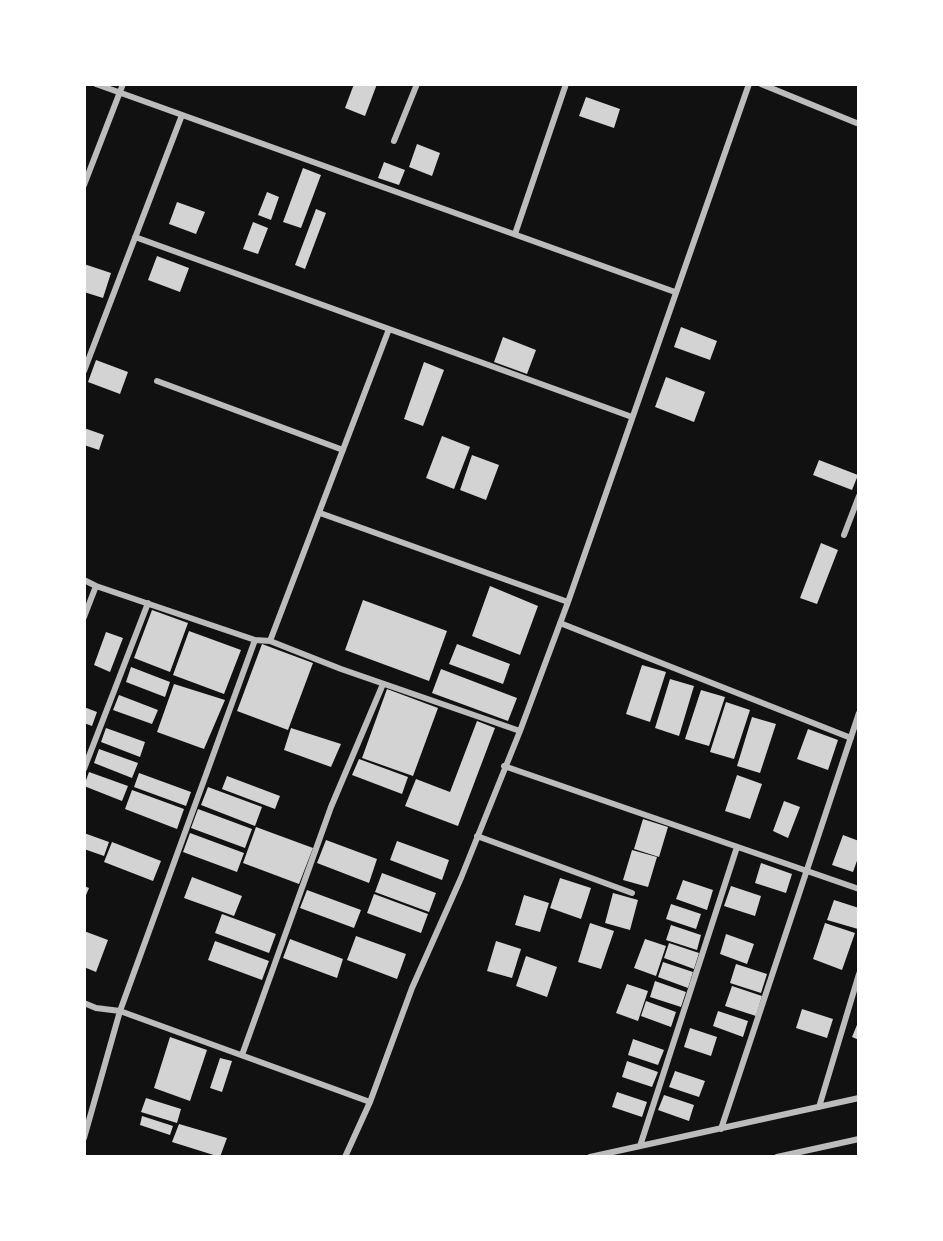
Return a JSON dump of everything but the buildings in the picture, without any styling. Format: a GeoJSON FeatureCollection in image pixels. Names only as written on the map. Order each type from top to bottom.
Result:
{"type":"FeatureCollection","features":[{"type":"Feature","properties":{"kind":"street"},"geometry":{"type":"LineString","coordinates":[[96,84],[675,292]]}},
{"type":"Feature","properties":{"kind":"street"},"geometry":{"type":"LineString","coordinates":[[84,185],[123,84]]}},
{"type":"Feature","properties":{"kind":"street"},"geometry":{"type":"LineString","coordinates":[[394,141],[417,84]]}},
{"type":"Feature","properties":{"kind":"street"},"geometry":{"type":"LineString","coordinates":[[515,234],[566,84]]}},
{"type":"Feature","properties":{"kind":"street"},"geometry":{"type":"LineString","coordinates":[[345,1157],[370,1102],[412,988],[461,878],[520,730],[568,602],[749,84]]}},
{"type":"Feature","properties":{"kind":"street"},"geometry":{"type":"LineString","coordinates":[[761,84],[859,124]]}},
{"type":"Feature","properties":{"kind":"street"},"geometry":{"type":"LineString","coordinates":[[84,371],[182,115]]}},
{"type":"Feature","properties":{"kind":"street"},"geometry":{"type":"LineString","coordinates":[[135,237],[632,417]]}},
{"type":"Feature","properties":{"kind":"street"},"geometry":{"type":"LineString","coordinates":[[270,641],[389,329]]}},
{"type":"Feature","properties":{"kind":"street"},"geometry":{"type":"LineString","coordinates":[[157,381],[343,450]]}},
{"type":"Feature","properties":{"kind":"street"},"geometry":{"type":"LineString","coordinates":[[844,535],[859,496]]}},
{"type":"Feature","properties":{"kind":"street"},"geometry":{"type":"LineString","coordinates":[[320,513],[568,602]]}},
{"type":"Feature","properties":{"kind":"street"},"geometry":{"type":"LineString","coordinates":[[84,580],[255,640],[270,641],[383,684],[520,730]]}},
{"type":"Feature","properties":{"kind":"street"},"geometry":{"type":"LineString","coordinates":[[84,617],[96,586]]}},
{"type":"Feature","properties":{"kind":"street"},"geometry":{"type":"LineString","coordinates":[[84,770],[148,603]]}},
{"type":"Feature","properties":{"kind":"street"},"geometry":{"type":"LineString","coordinates":[[560,623],[851,738]]}},
{"type":"Feature","properties":{"kind":"street"},"geometry":{"type":"LineString","coordinates":[[84,1137],[120,1011],[255,640]]}},
{"type":"Feature","properties":{"kind":"street"},"geometry":{"type":"LineString","coordinates":[[242,1055],[327,817],[383,684]]}},
{"type":"Feature","properties":{"kind":"street"},"geometry":{"type":"LineString","coordinates":[[721,1129],[859,712]]}},
{"type":"Feature","properties":{"kind":"street"},"geometry":{"type":"LineString","coordinates":[[504,766],[859,889]]}},
{"type":"Feature","properties":{"kind":"street"},"geometry":{"type":"LineString","coordinates":[[477,836],[632,893]]}},
{"type":"Feature","properties":{"kind":"street"},"geometry":{"type":"LineString","coordinates":[[640,1146],[736,848]]}},
{"type":"Feature","properties":{"kind":"street"},"geometry":{"type":"LineString","coordinates":[[819,1107],[859,974]]}},
{"type":"Feature","properties":{"kind":"street"},"geometry":{"type":"LineString","coordinates":[[84,1003],[96,1008],[120,1011],[370,1102]]}},
{"type":"Feature","properties":{"kind":"street"},"geometry":{"type":"LineString","coordinates":[[590,1157],[859,1098]]}},
{"type":"Feature","properties":{"kind":"street"},"geometry":{"type":"LineString","coordinates":[[777,1157],[859,1139]]}}]}
